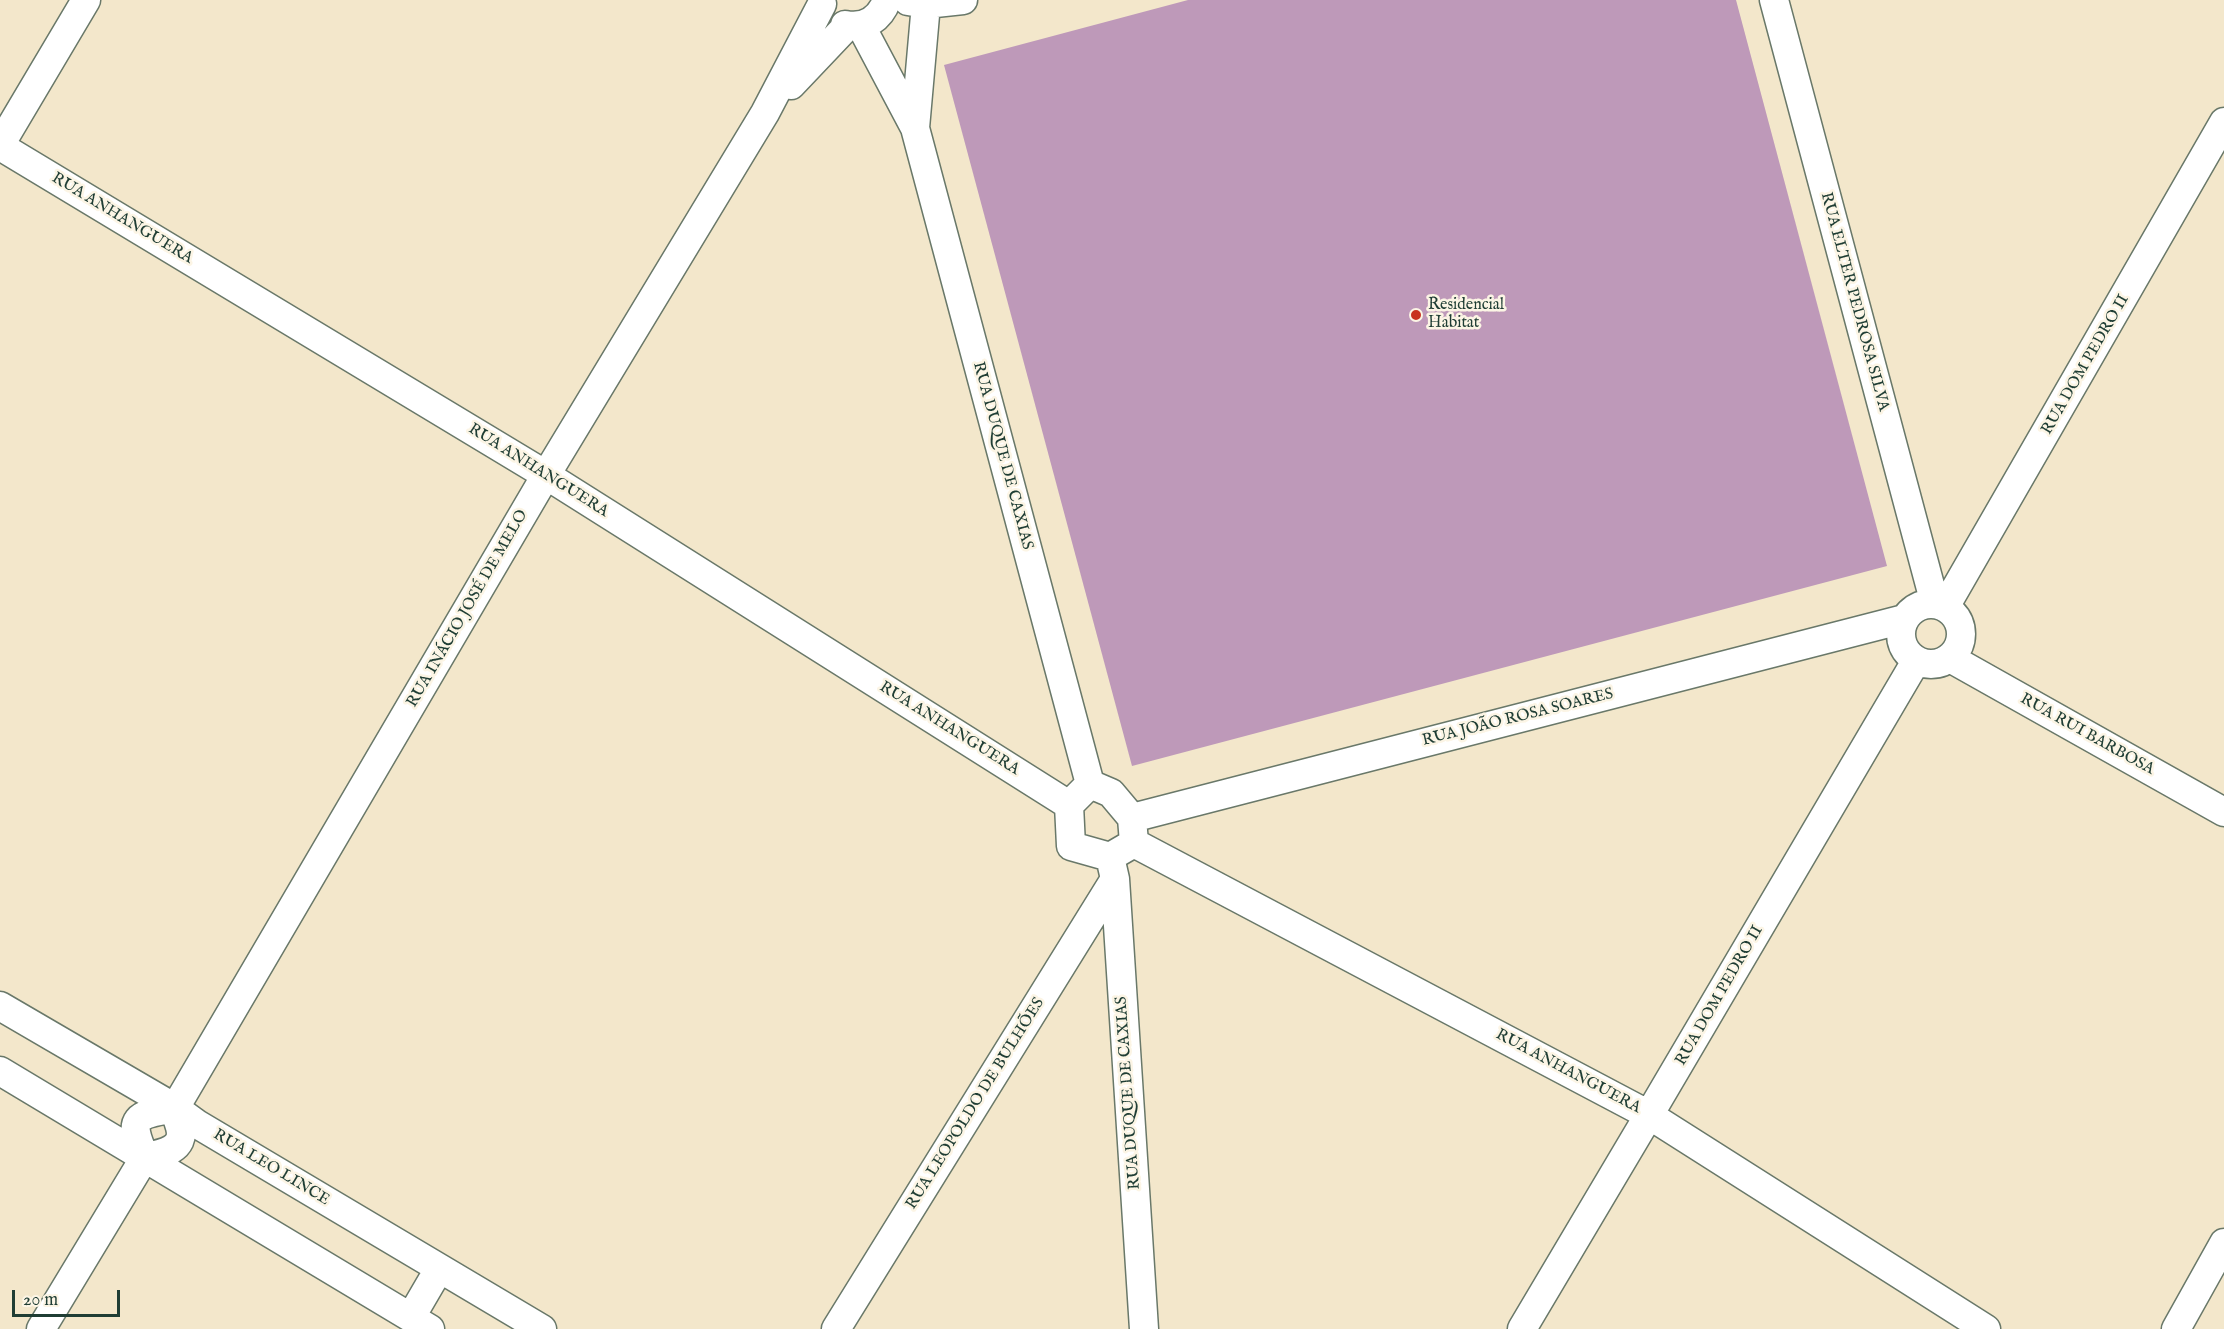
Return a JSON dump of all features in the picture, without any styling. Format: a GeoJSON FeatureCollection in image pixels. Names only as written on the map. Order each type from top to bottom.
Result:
{"type":"FeatureCollection","features":[{"type":"Feature","properties":{"kind":"street"},"geometry":{"type":"LineString","coordinates":[[0,146],[86,0]]}},
{"type":"Feature","properties":{"kind":"street","name":"RUA INÁCIO JOSÉ DE MELO"},"geometry":{"type":"LineString","coordinates":[[765,113],[854,26],[873,20],[883,11],[887,0]]}},
{"type":"Feature","properties":{"kind":"street"},"geometry":{"type":"LineString","coordinates":[[913,2],[963,0]]}},
{"type":"Feature","properties":{"kind":"street","name":"RUA ELTER PEDROSA SILVA"},"geometry":{"type":"LineString","coordinates":[[1774,0],[1940,605]]}},
{"type":"Feature","properties":{"kind":"street"},"geometry":{"type":"LineString","coordinates":[[821,2],[825,11],[835,21],[854,26]]}},
{"type":"Feature","properties":{"kind":"street","name":"RUA INÁCIO JOSÉ DE MELO"},"geometry":{"type":"LineString","coordinates":[[175,1108],[546,475],[765,113],[821,2]]}},
{"type":"Feature","properties":{"kind":"street","name":"RUA DUQUE DE CAXIAS"},"geometry":{"type":"LineString","coordinates":[[913,2],[915,128],[1090,784]]}},
{"type":"Feature","properties":{"kind":"street","name":"RUA DUQUE DE CAXIAS"},"geometry":{"type":"LineString","coordinates":[[854,26],[915,128]]}},
{"type":"Feature","properties":{"kind":"street","name":"RUA DOM PEDRO II"},"geometry":{"type":"LineString","coordinates":[[1940,605],[2224,122]]}},
{"type":"Feature","properties":{"kind":"street","name":"RUA ANHANGUERA"},"geometry":{"type":"LineString","coordinates":[[0,146],[546,475],[1069,805]]}},
{"type":"Feature","properties":{"kind":"street"},"geometry":{"type":"LineString","coordinates":[[1923,605],[1940,605],[1955,615],[1960,626],[1961,637],[1958,649],[1950,658],[1939,663],[1928,664],[1916,661],[1906,653],[1902,642],[1900,630],[1904,619],[1912,610],[1923,605]]}},
{"type":"Feature","properties":{"kind":"street","name":"RUA JOÃO ROSA SOARES"},"geometry":{"type":"LineString","coordinates":[[1112,868],[1133,830],[1904,619]]}},
{"type":"Feature","properties":{"kind":"street","name":"RUA RUI BARBOSA"},"geometry":{"type":"LineString","coordinates":[[1950,658],[2224,812]]}},
{"type":"Feature","properties":{"kind":"street","name":"RUA DOM PEDRO II"},"geometry":{"type":"LineString","coordinates":[[1522,1329],[1650,1116],[1916,661]]}},
{"type":"Feature","properties":{"kind":"street"},"geometry":{"type":"LineString","coordinates":[[1112,868],[1071,846],[1069,805],[1090,784],[1111,794],[1133,830]]}},
{"type":"Feature","properties":{"kind":"street","name":"RUA ANHANGUERA"},"geometry":{"type":"LineString","coordinates":[[1133,830],[1650,1116],[1986,1329]]}},
{"type":"Feature","properties":{"kind":"street","name":"RUA DUQUE DE CAXIAS"},"geometry":{"type":"LineString","coordinates":[[1112,868],[1144,1329]]}},
{"type":"Feature","properties":{"kind":"street","name":"RUA LEOPOLDO DE BULHÕES"},"geometry":{"type":"LineString","coordinates":[[836,1329],[1112,868]]}},
{"type":"Feature","properties":{"kind":"street","name":"RUA LEO LINCE"},"geometry":{"type":"LineString","coordinates":[[0,1006],[175,1108],[197,1124],[542,1329]]}},
{"type":"Feature","properties":{"kind":"street"},"geometry":{"type":"LineString","coordinates":[[0,1071],[421,1323],[439,1269]]}},
{"type":"Feature","properties":{"kind":"street"},"geometry":{"type":"LineString","coordinates":[[145,1157],[136,1138],[138,1121],[144,1114],[153,1110],[175,1108]]}},
{"type":"Feature","properties":{"kind":"street"},"geometry":{"type":"LineString","coordinates":[[41,1329],[145,1157]]}},
{"type":"Feature","properties":{"kind":"street"},"geometry":{"type":"LineString","coordinates":[[2175,1329],[2224,1243]]}},
{"type":"Feature","properties":{"kind":"building","name":"Residencial Habitat"},"geometry":{"type":"Polygon","coordinates":[[[1188,0],[1736,0],[1887,566],[1132,766],[944,65],[1188,0]]]}},
{"type":"Feature","properties":{"kind":"place","name":"Residencial Habitat"},"geometry":{"type":"Point","coordinates":[1416,315]}}]}
